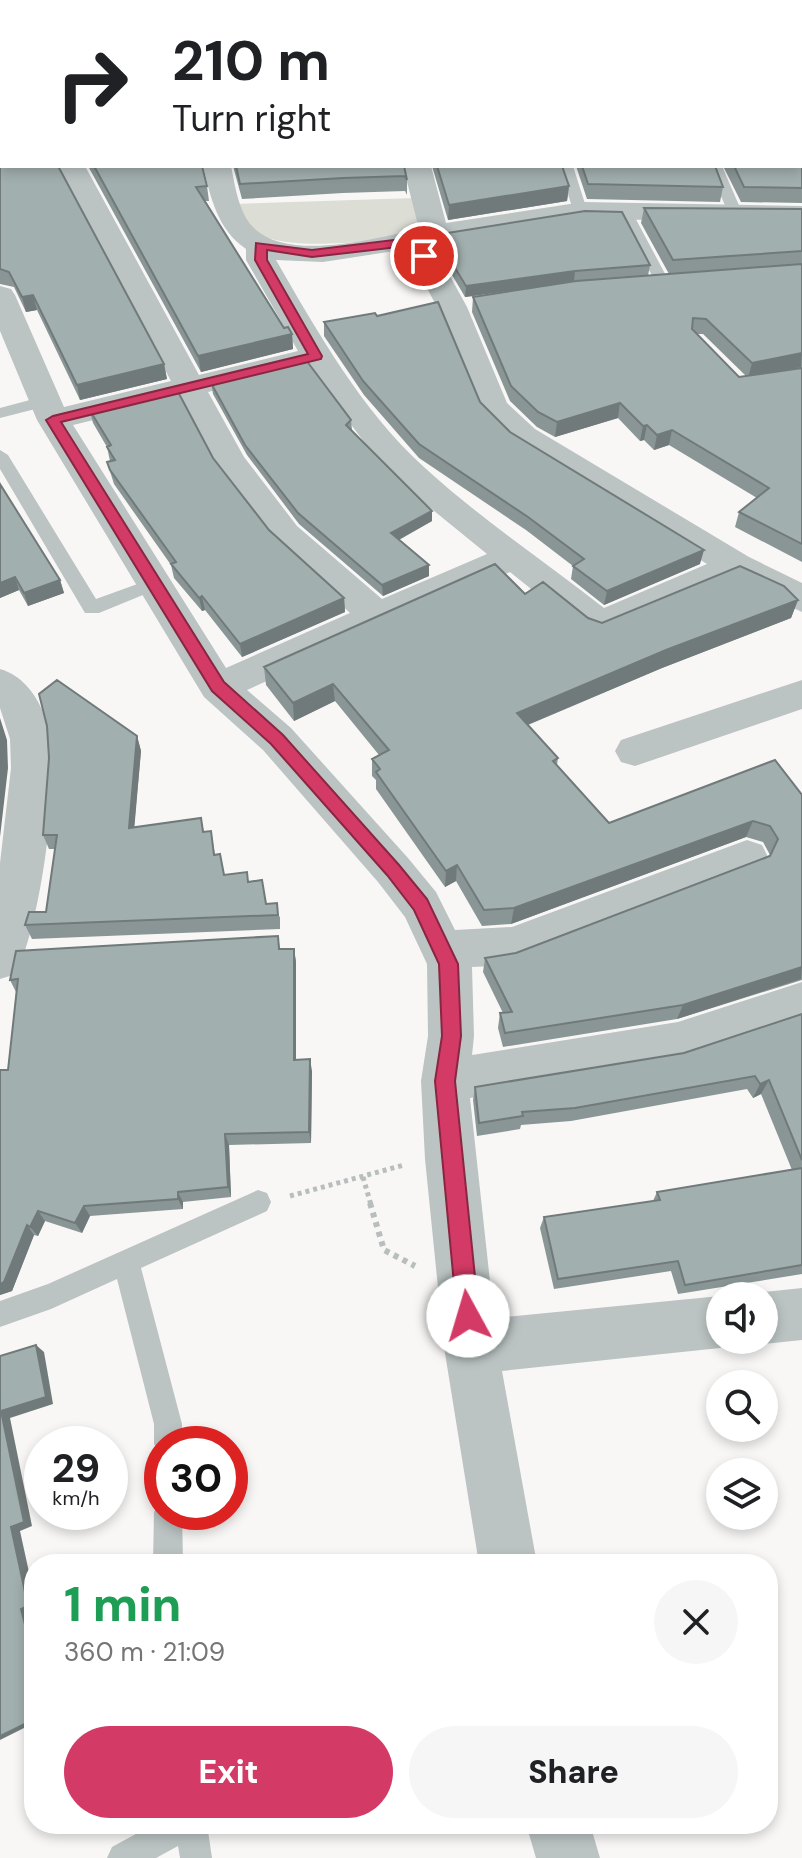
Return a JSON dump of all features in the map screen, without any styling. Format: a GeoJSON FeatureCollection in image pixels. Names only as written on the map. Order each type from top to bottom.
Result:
{"type":"FeatureCollection","features":[{"type":"Feature","properties":{"kind":"street"},"geometry":{"type":"LineString","coordinates":[[72,168],[230,462],[285,534],[377,616]]}},
{"type":"Feature","properties":{"kind":"street"},"geometry":{"type":"LineString","coordinates":[[218,168],[231,217],[242,233],[260,245],[286,252],[312,254],[580,210],[734,210],[802,214]]}},
{"type":"Feature","properties":{"kind":"street"},"geometry":{"type":"LineString","coordinates":[[417,168],[424,256],[460,306],[493,408],[523,436],[736,566],[802,599]]}},
{"type":"Feature","properties":{"kind":"street"},"geometry":{"type":"LineString","coordinates":[[260,245],[261,260],[316,356],[382,443],[413,476],[600,625],[736,566]]}},
{"type":"Feature","properties":{"kind":"street"},"geometry":{"type":"LineString","coordinates":[[0,295],[49,410],[218,687],[277,739],[393,870],[421,905],[449,964],[451,1036],[445,1081],[471,1347],[506,1554]]}},
{"type":"Feature","properties":{"kind":"street"},"geometry":{"type":"LineString","coordinates":[[49,410],[187,387],[316,356]]}},
{"type":"Feature","properties":{"kind":"street"},"geometry":{"type":"LineString","coordinates":[[218,687],[512,557]]}},
{"type":"Feature","properties":{"kind":"street"},"geometry":{"type":"LineString","coordinates":[[0,683],[10,691],[26,719],[15,754],[31,777],[7,955]]}},
{"type":"Feature","properties":{"kind":"street"},"geometry":{"type":"LineString","coordinates":[[635,751],[802,694]]}},
{"type":"Feature","properties":{"kind":"street"},"geometry":{"type":"LineString","coordinates":[[442,950],[513,946],[747,857]]}},
{"type":"Feature","properties":{"kind":"street"},"geometry":{"type":"LineString","coordinates":[[445,1081],[678,1043],[802,1002]]}},
{"type":"Feature","properties":{"kind":"street"},"geometry":{"type":"LineString","coordinates":[[778,1317],[802,1314]]}},
{"type":"Feature","properties":{"kind":"street"},"geometry":{"type":"LineString","coordinates":[[471,1347],[706,1323]]}},
{"type":"Feature","properties":{"kind":"street"},"geometry":{"type":"LineString","coordinates":[[561,1834],[568,1858]]}},
{"type":"Feature","properties":{"kind":"lane"},"geometry":{"type":"LineString","coordinates":[[567,168],[580,210]]}},
{"type":"Feature","properties":{"kind":"lane"},"geometry":{"type":"LineString","coordinates":[[716,168],[734,210]]}},
{"type":"Feature","properties":{"kind":"lane"},"geometry":{"type":"LineString","coordinates":[[625,212],[663,283]]}},
{"type":"Feature","properties":{"kind":"lane"},"geometry":{"type":"LineString","coordinates":[[0,413],[49,410]]}},
{"type":"Feature","properties":{"kind":"lane"},"geometry":{"type":"LineString","coordinates":[[0,455],[92,608],[154,584]]}},
{"type":"Feature","properties":{"kind":"lane"},"geometry":{"type":"LineString","coordinates":[[0,1314],[51,1296],[258,1202]]}},
{"type":"Feature","properties":{"kind":"lane"},"geometry":{"type":"LineString","coordinates":[[126,1262],[168,1426]]}},
{"type":"Feature","properties":{"kind":"lane"},"geometry":{"type":"LineString","coordinates":[[168,1530],[168,1554]]}},
{"type":"Feature","properties":{"kind":"lane"},"geometry":{"type":"LineString","coordinates":[[123,1858],[170,1834]]}},
{"type":"Feature","properties":{"kind":"lane"},"geometry":{"type":"LineString","coordinates":[[191,1834],[196,1858]]}},
{"type":"Feature","properties":{"kind":"path"},"geometry":{"type":"LineString","coordinates":[[258,1202],[316,1191],[409,1164]]}},
{"type":"Feature","properties":{"kind":"path"},"geometry":{"type":"LineString","coordinates":[[363,1177],[384,1250],[421,1270]]}},
{"type":"Feature","properties":{"kind":"shaded area"},"geometry":{"type":"Polygon","coordinates":[[[415,198],[421,225],[411,236],[326,244],[279,241],[260,235],[244,224],[235,204],[415,198]]]}},
{"type":"Feature","properties":{"kind":"building"},"geometry":{"type":"Polygon","coordinates":[[[0,168],[59,168],[164,364],[77,385],[33,295],[22,297],[9,272],[0,269],[0,168]]]}},
{"type":"Feature","properties":{"kind":"building"},"geometry":{"type":"Polygon","coordinates":[[[95,168],[202,168],[207,186],[196,187],[284,328],[288,327],[292,334],[198,356],[95,168]]]}},
{"type":"Feature","properties":{"kind":"building"},"geometry":{"type":"Polygon","coordinates":[[[236,168],[404,168],[407,180],[405,176],[240,184],[236,168]]]}},
{"type":"Feature","properties":{"kind":"building"},"geometry":{"type":"Polygon","coordinates":[[[438,168],[563,168],[569,186],[449,205],[438,168]]]}},
{"type":"Feature","properties":{"kind":"building"},"geometry":{"type":"Polygon","coordinates":[[[583,168],[716,168],[723,187],[588,184],[583,168]]]}},
{"type":"Feature","properties":{"kind":"building"},"geometry":{"type":"Polygon","coordinates":[[[735,168],[802,168],[802,188],[744,187],[735,168]]]}},
{"type":"Feature","properties":{"kind":"building"},"geometry":{"type":"Polygon","coordinates":[[[644,208],[802,209],[802,251],[673,260],[644,208]]]}},
{"type":"Feature","properties":{"kind":"building"},"geometry":{"type":"Polygon","coordinates":[[[585,211],[622,212],[650,265],[575,271],[466,286],[435,235],[585,211]]]}},
{"type":"Feature","properties":{"kind":"building"},"geometry":{"type":"Polygon","coordinates":[[[802,264],[802,353],[752,363],[706,319],[693,318],[692,329],[739,377],[802,368],[802,544],[739,512],[769,488],[672,430],[657,435],[620,403],[557,422],[538,412],[511,386],[473,297],[576,281],[802,264]]]}},
{"type":"Feature","properties":{"kind":"building"},"geometry":{"type":"Polygon","coordinates":[[[438,302],[480,402],[510,432],[704,550],[607,591],[573,566],[584,559],[528,517],[419,444],[363,381],[324,322],[375,313],[377,316],[438,302]]]}},
{"type":"Feature","properties":{"kind":"building"},"geometry":{"type":"Polygon","coordinates":[[[306,360],[351,420],[346,425],[432,511],[391,533],[429,565],[382,585],[298,513],[245,445],[211,383],[306,360]]]}},
{"type":"Feature","properties":{"kind":"building"},"geometry":{"type":"Polygon","coordinates":[[[176,388],[213,458],[269,530],[344,598],[240,644],[202,596],[199,598],[171,564],[176,562],[110,470],[107,462],[115,460],[107,447],[111,445],[89,409],[176,388]]]}},
{"type":"Feature","properties":{"kind":"building"},"geometry":{"type":"Polygon","coordinates":[[[0,484],[60,580],[24,593],[15,577],[0,583],[0,484]]]}},
{"type":"Feature","properties":{"kind":"building"},"geometry":{"type":"Polygon","coordinates":[[[495,564],[525,594],[543,582],[588,618],[602,623],[740,566],[784,586],[798,600],[666,650],[517,713],[558,758],[553,761],[609,823],[775,760],[802,795],[802,967],[683,1005],[505,1033],[500,1013],[512,1012],[485,958],[516,953],[770,856],[778,839],[770,826],[753,821],[514,908],[484,910],[457,865],[446,871],[376,772],[380,769],[372,759],[389,750],[333,684],[293,703],[264,667],[495,564]]]}},
{"type":"Feature","properties":{"kind":"building"},"geometry":{"type":"Polygon","coordinates":[[[57,680],[137,736],[129,828],[201,818],[203,832],[211,831],[214,855],[220,854],[224,875],[247,872],[248,882],[262,880],[266,904],[277,903],[278,915],[25,925],[29,912],[46,912],[57,835],[43,835],[49,758],[47,726],[39,694],[57,680]]]}},
{"type":"Feature","properties":{"kind":"building"},"geometry":{"type":"Polygon","coordinates":[[[0,722],[2,753],[0,766],[0,722]]]}},
{"type":"Feature","properties":{"kind":"building"},"geometry":{"type":"Polygon","coordinates":[[[278,936],[279,949],[294,949],[294,1060],[310,1059],[309,1132],[225,1134],[228,1187],[178,1192],[178,1199],[84,1206],[75,1223],[38,1211],[30,1227],[27,1225],[4,1282],[0,1284],[0,1070],[8,1070],[18,979],[10,980],[16,951],[278,936]]]}},
{"type":"Feature","properties":{"kind":"building"},"geometry":{"type":"Polygon","coordinates":[[[802,1014],[802,1160],[769,1080],[760,1084],[755,1076],[575,1108],[522,1112],[523,1116],[479,1123],[475,1087],[684,1053],[802,1014]]]}},
{"type":"Feature","properties":{"kind":"building"},"geometry":{"type":"Polygon","coordinates":[[[802,1168],[802,1265],[685,1285],[678,1261],[558,1279],[544,1217],[660,1200],[657,1192],[802,1168]]]}},
{"type":"Feature","properties":{"kind":"building"},"geometry":{"type":"Polygon","coordinates":[[[36,1345],[46,1397],[1,1411],[24,1522],[11,1527],[24,1587],[24,1608],[21,1609],[24,1621],[24,1724],[0,1736],[0,1356],[36,1345]]]}},
{"type":"Feature","properties":{"kind":"route"},"geometry":{"type":"LineString","coordinates":[[424,256],[410,242],[312,254],[286,252],[260,245],[261,260],[316,356],[53,420],[218,687],[277,739],[393,870],[421,905],[449,964],[451,1036],[445,1081],[450,1159],[468,1316]]}}]}
